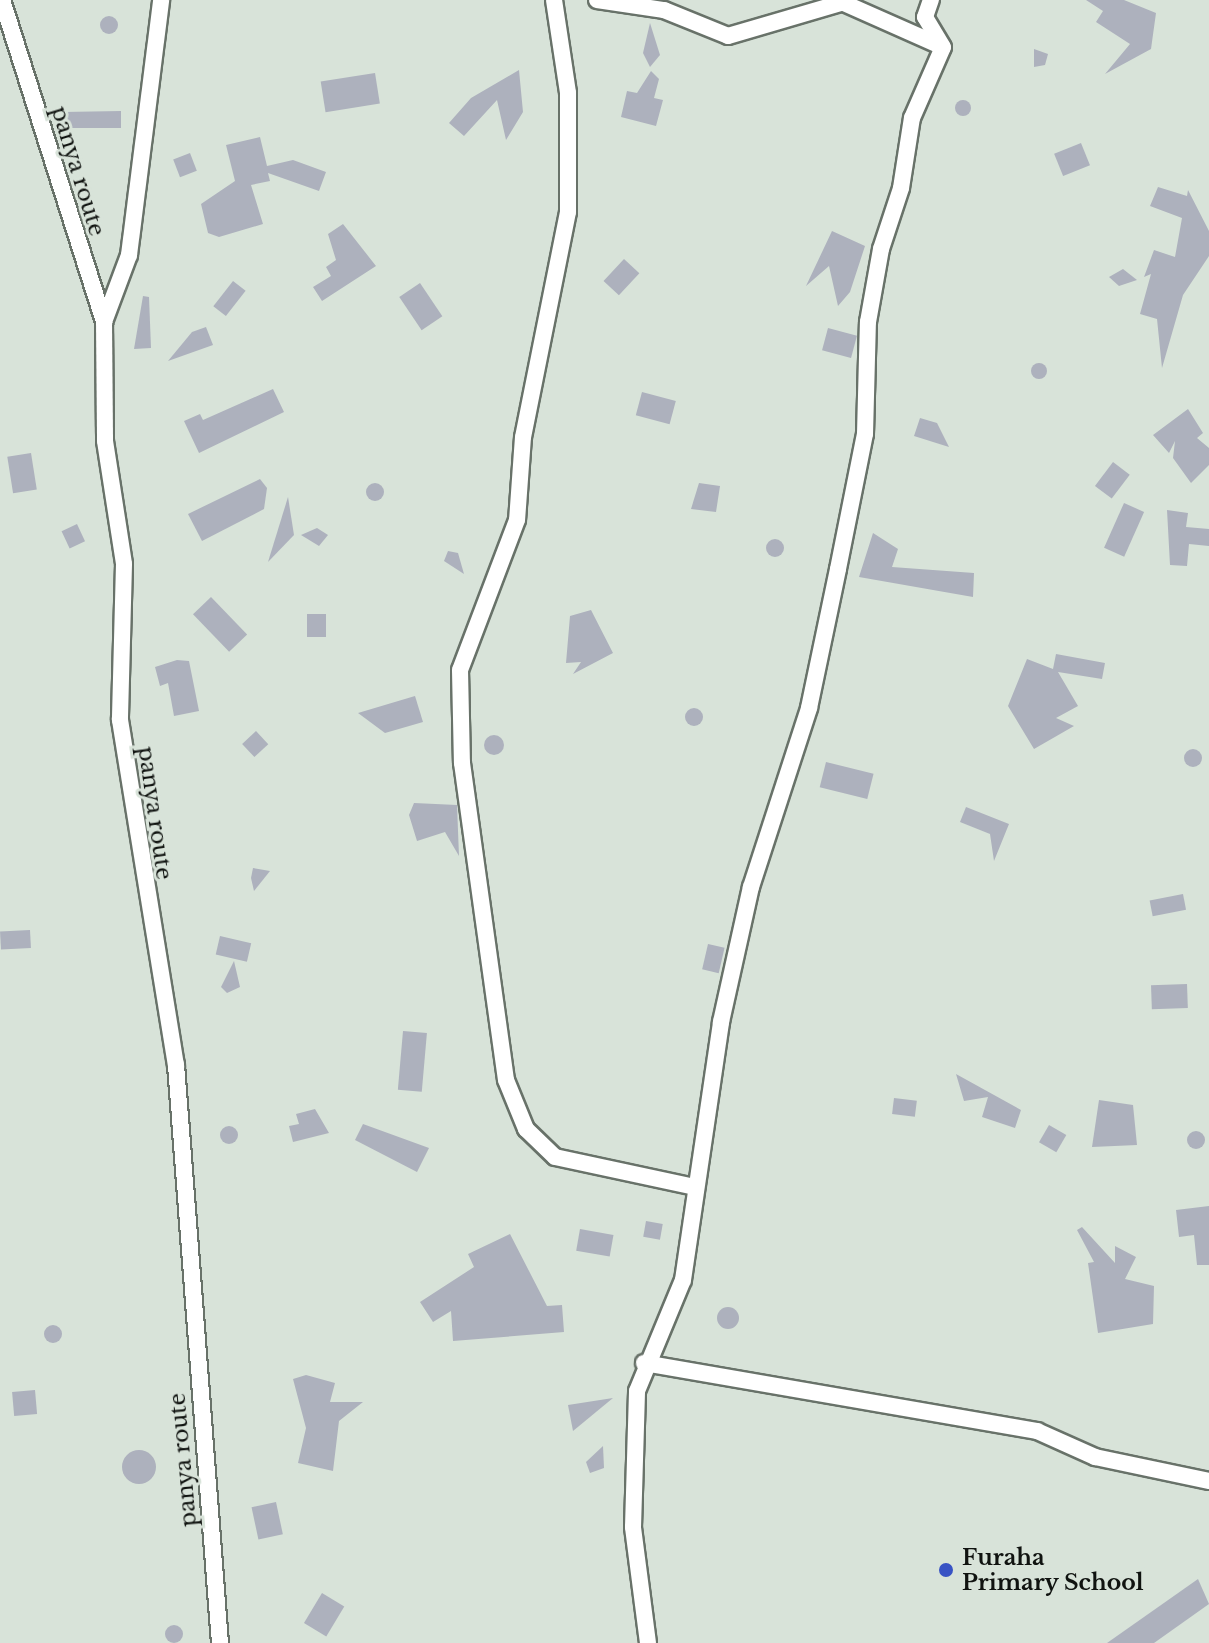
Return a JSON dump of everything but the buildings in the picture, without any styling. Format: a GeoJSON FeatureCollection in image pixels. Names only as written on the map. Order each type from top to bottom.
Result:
{"type":"FeatureCollection","features":[{"type":"Feature","properties":{"kind":"street","name":"panya route"},"geometry":{"type":"LineString","coordinates":[[2,0],[104,322],[105,441],[124,564],[120,720],[176,1065],[220,1643]]}},
{"type":"Feature","properties":{"kind":"street"},"geometry":{"type":"LineString","coordinates":[[104,322],[129,255],[161,0]]}},
{"type":"Feature","properties":{"kind":"street"},"geometry":{"type":"LineString","coordinates":[[554,0],[568,93],[568,212],[523,437],[517,520],[460,670],[462,763],[506,1080],[526,1129],[555,1157],[695,1187]]}},
{"type":"Feature","properties":{"kind":"street"},"geometry":{"type":"LineString","coordinates":[[597,0],[664,10],[728,36],[839,1],[943,47]]}},
{"type":"Feature","properties":{"kind":"street"},"geometry":{"type":"LineString","coordinates":[[931,0],[925,17],[943,47]]}},
{"type":"Feature","properties":{"kind":"street"},"geometry":{"type":"LineString","coordinates":[[648,1643],[633,1513],[633,1432],[644,1363],[683,1280],[695,1187],[751,887],[809,708],[865,434],[868,322],[881,249],[901,188],[912,118],[943,47]]}},
{"type":"Feature","properties":{"kind":"street"},"geometry":{"type":"LineString","coordinates":[[644,1363],[1037,1431],[1095,1457],[1209,1481]]}},
{"type":"Feature","properties":{"kind":"place","name":"Furaha Primary School"},"geometry":{"type":"Point","coordinates":[946,1570]}}]}
